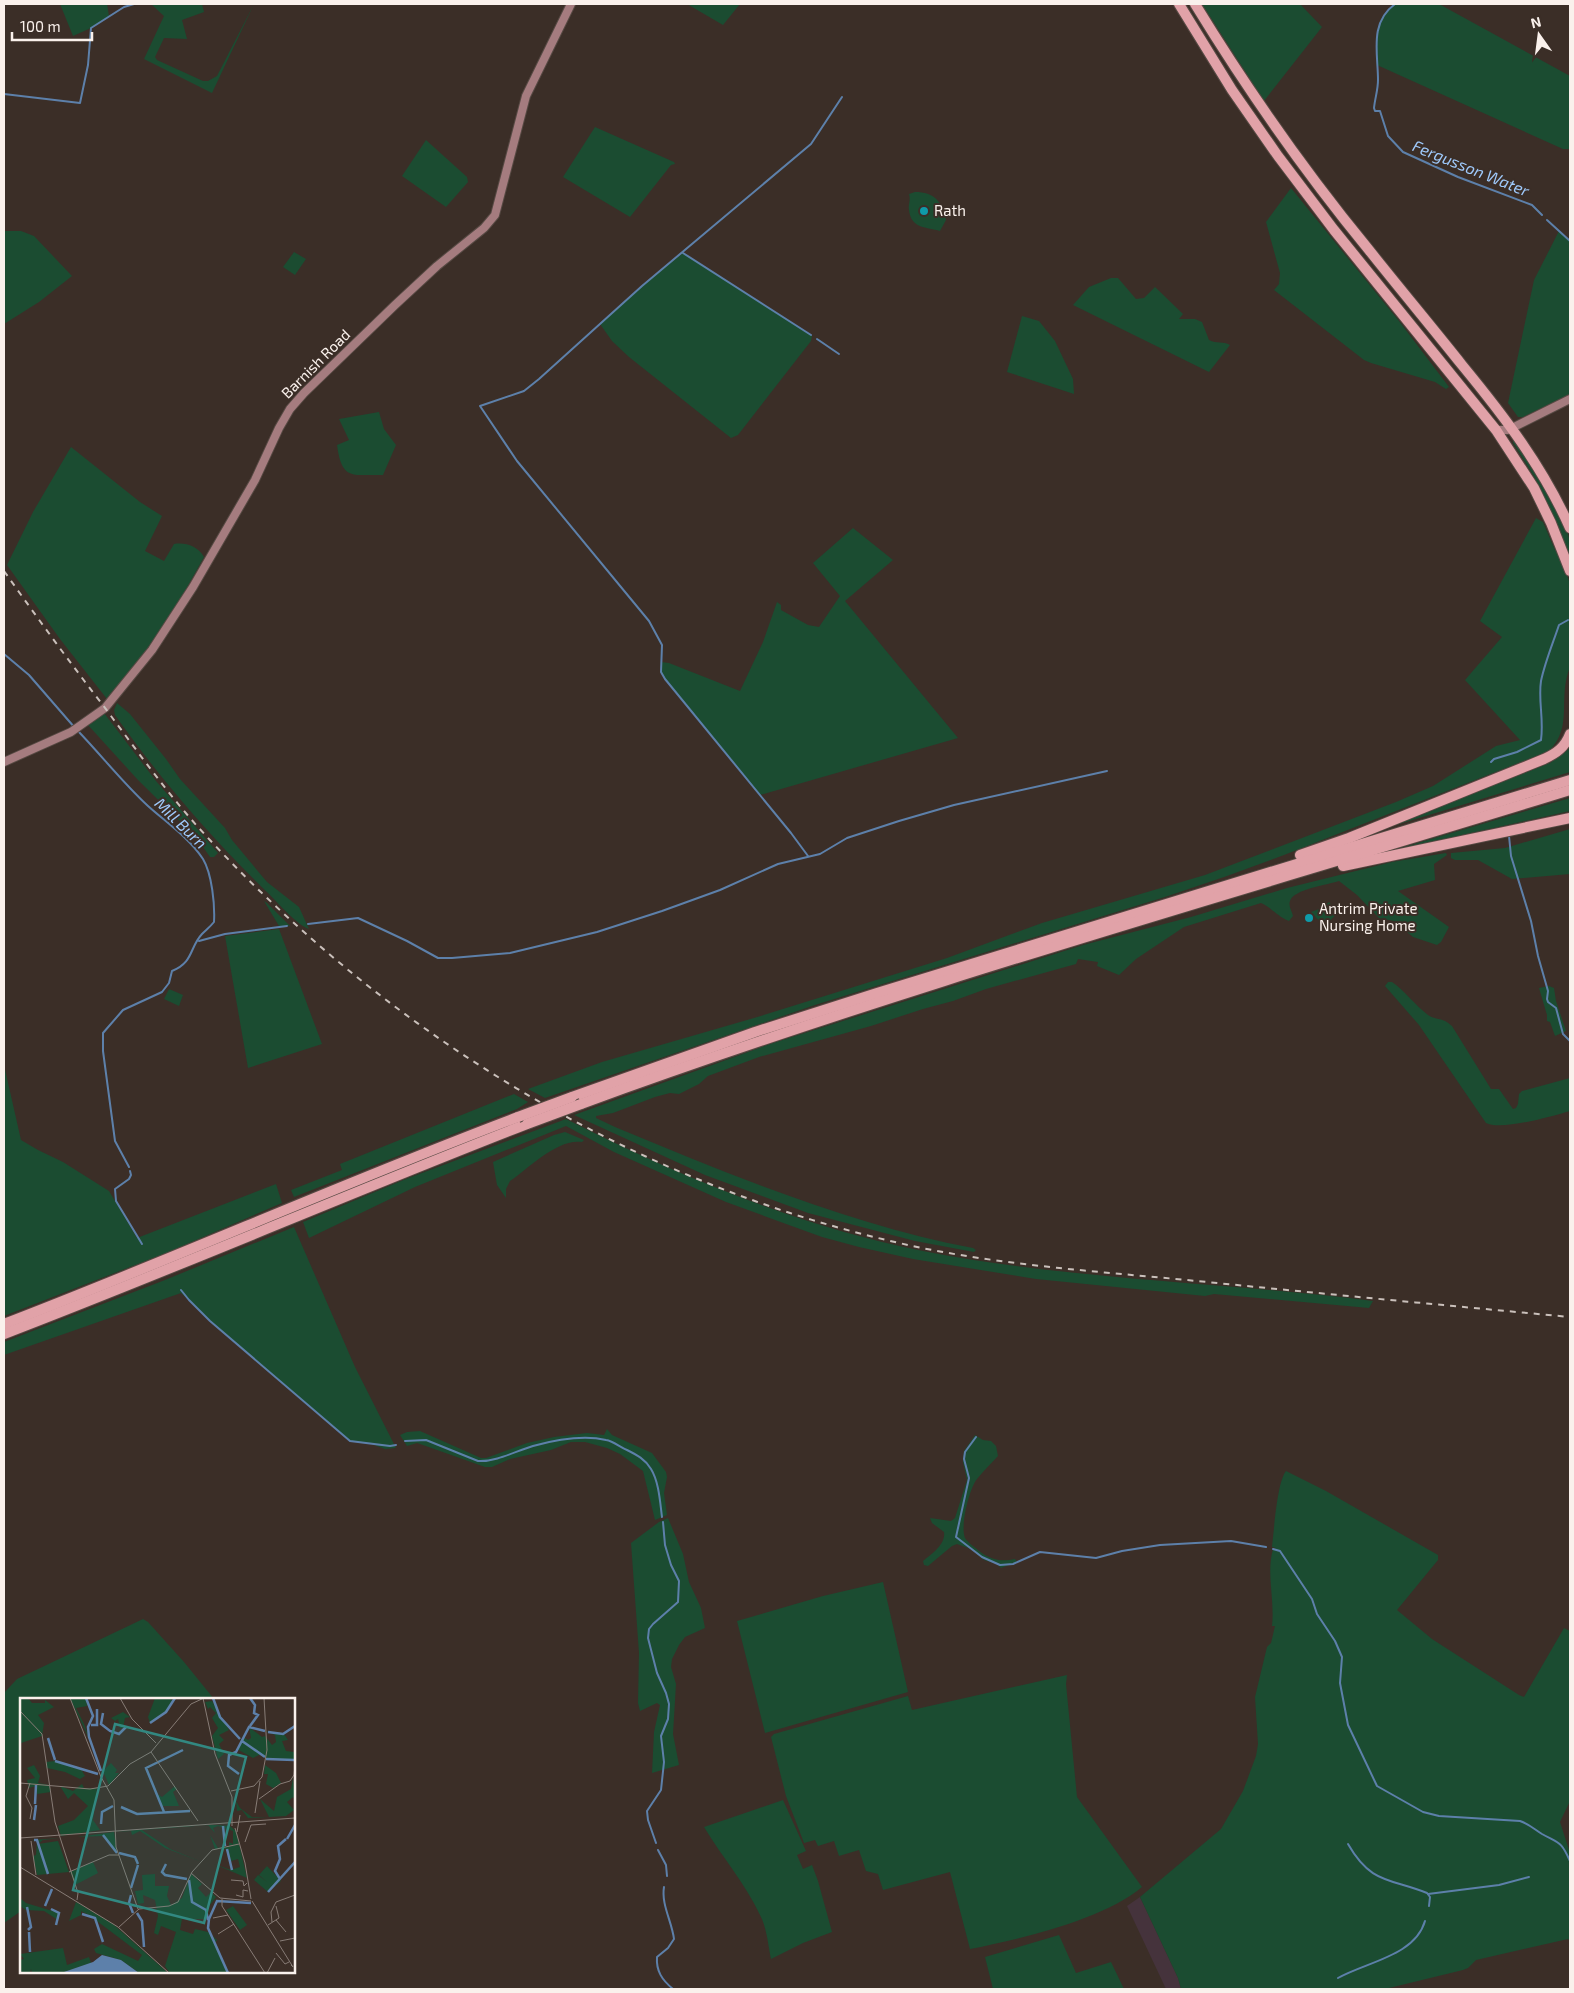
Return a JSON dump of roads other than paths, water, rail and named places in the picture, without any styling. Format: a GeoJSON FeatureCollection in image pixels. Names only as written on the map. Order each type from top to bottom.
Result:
{"type":"FeatureCollection","features":[{"type":"Feature","properties":{"kind":"highway"},"geometry":{"type":"LineString","coordinates":[[1180,4],[1212,60],[1252,121],[1510,429],[1556,496],[1570,528]]}},
{"type":"Feature","properties":{"kind":"highway"},"geometry":{"type":"LineString","coordinates":[[1195,4],[1225,54],[1295,154],[1341,226],[1354,254],[1496,430],[1534,488]]}},
{"type":"Feature","properties":{"kind":"highway"},"geometry":{"type":"LineString","coordinates":[[1510,429],[1510,442],[1551,523],[1570,572]]}},
{"type":"Feature","properties":{"kind":"highway"},"geometry":{"type":"LineString","coordinates":[[1163,904],[1349,838],[1544,759],[1557,753],[1566,744],[1570,734]]}},
{"type":"Feature","properties":{"kind":"highway"},"geometry":{"type":"LineString","coordinates":[[4,1334],[144,1279],[416,1156],[572,1097],[755,1032],[956,968],[1570,780]]}},
{"type":"Feature","properties":{"kind":"highway"},"geometry":{"type":"LineString","coordinates":[[310,1205],[581,1104],[883,1000],[1570,790]]}},
{"type":"Feature","properties":{"kind":"highway"},"geometry":{"type":"LineString","coordinates":[[1218,898],[1346,865],[1570,818]]}},
{"type":"Feature","properties":{"kind":"highway"},"geometry":{"type":"LineString","coordinates":[[4,1324],[279,1218]]}},
{"type":"Feature","properties":{"kind":"street","name":"Barnish Road"},"geometry":{"type":"LineString","coordinates":[[4,762],[76,729],[105,708],[152,650],[229,526],[255,480],[279,428],[294,403],[424,278],[484,228],[496,215],[526,96],[570,4]]}},
{"type":"Feature","properties":{"kind":"street"},"geometry":{"type":"LineString","coordinates":[[1496,430],[1510,429],[1570,399]]}},
{"type":"Feature","properties":{"kind":"waterway"},"geometry":{"type":"LineString","coordinates":[[4,94],[80,103],[88,65],[91,28],[124,7],[134,4]]}},
{"type":"Feature","properties":{"kind":"waterway","name":"Fergusson Water"},"geometry":{"type":"LineString","coordinates":[[1395,4],[1381,20],[1377,39],[1378,84],[1374,108],[1375,111],[1380,111],[1388,136],[1403,152],[1458,177],[1532,205],[1542,215]]}},
{"type":"Feature","properties":{"kind":"waterway"},"geometry":{"type":"LineString","coordinates":[[808,856],[665,679],[661,672],[662,645],[649,621],[517,461],[480,406],[524,391],[539,379],[642,286],[811,144],[842,97]]}},
{"type":"Feature","properties":{"kind":"waterway","name":"Fergusson Water"},"geometry":{"type":"LineString","coordinates":[[1547,220],[1570,241]]}},
{"type":"Feature","properties":{"kind":"waterway"},"geometry":{"type":"LineString","coordinates":[[683,253],[811,335]]}},
{"type":"Feature","properties":{"kind":"waterway"},"geometry":{"type":"LineString","coordinates":[[817,339],[839,354]]}},
{"type":"Feature","properties":{"kind":"waterway","name":"Fergusson Water"},"geometry":{"type":"LineString","coordinates":[[1491,762],[1494,759],[1517,752],[1541,740],[1541,681],[1559,625],[1568,620]]}},
{"type":"Feature","properties":{"kind":"waterway"},"geometry":{"type":"LineString","coordinates":[[4,654],[29,675],[75,728]]}},
{"type":"Feature","properties":{"kind":"waterway","name":"Mill Burn"},"geometry":{"type":"LineString","coordinates":[[78,731],[121,779],[197,851],[206,865],[211,881],[214,922],[198,939],[188,959],[172,971],[169,983],[162,992],[123,1010],[103,1033],[103,1051],[115,1141],[129,1167]]}},
{"type":"Feature","properties":{"kind":"waterway"},"geometry":{"type":"LineString","coordinates":[[308,924],[358,918],[438,958],[510,953],[597,932],[662,911],[720,890],[778,864],[820,854],[847,838],[899,821],[954,805],[1107,771]]}},
{"type":"Feature","properties":{"kind":"waterway"},"geometry":{"type":"LineString","coordinates":[[1509,836],[1511,856],[1531,921],[1548,991],[1547,999],[1556,1008],[1563,1034],[1570,1041]]}},
{"type":"Feature","properties":{"kind":"waterway"},"geometry":{"type":"LineString","coordinates":[[199,941],[225,934],[287,926]]}},
{"type":"Feature","properties":{"kind":"waterway"},"geometry":{"type":"LineString","coordinates":[[130,1171],[129,1179],[115,1189],[116,1201],[142,1244]]}},
{"type":"Feature","properties":{"kind":"waterway"},"geometry":{"type":"LineString","coordinates":[[181,1290],[210,1321],[350,1441],[390,1446],[396,1445]]}},
{"type":"Feature","properties":{"kind":"waterway"},"geometry":{"type":"LineString","coordinates":[[976,1437],[965,1452],[964,1459],[969,1478],[956,1537],[982,1557],[1000,1565],[1013,1564],[1040,1552],[1096,1558],[1122,1551],[1160,1545],[1231,1541],[1266,1547]]}},
{"type":"Feature","properties":{"kind":"waterway"},"geometry":{"type":"LineString","coordinates":[[405,1441],[426,1440],[478,1461],[499,1458],[533,1446],[560,1440],[588,1438],[609,1441],[637,1456],[649,1466],[654,1474],[662,1517]]}},
{"type":"Feature","properties":{"kind":"waterway"},"geometry":{"type":"LineString","coordinates":[[656,1843],[647,1811],[661,1790],[664,1762],[661,1736],[668,1719],[669,1704],[657,1673],[648,1638],[649,1629],[653,1624],[678,1602],[679,1581],[671,1565],[665,1545],[663,1522]]}},
{"type":"Feature","properties":{"kind":"waterway"},"geometry":{"type":"LineString","coordinates":[[1273,1549],[1280,1551],[1312,1599],[1317,1614],[1335,1641],[1342,1657],[1340,1683],[1348,1725],[1377,1786],[1423,1812],[1439,1816],[1523,1822],[1559,1844],[1570,1861]]}},
{"type":"Feature","properties":{"kind":"waterway"},"geometry":{"type":"LineString","coordinates":[[1348,1844],[1356,1857],[1373,1873],[1382,1878],[1427,1893],[1430,1897],[1429,1906]]}},
{"type":"Feature","properties":{"kind":"waterway"},"geometry":{"type":"LineString","coordinates":[[658,1850],[666,1865],[667,1876]]}},
{"type":"Feature","properties":{"kind":"waterway"},"geometry":{"type":"LineString","coordinates":[[1428,1894],[1499,1885],[1529,1877]]}},
{"type":"Feature","properties":{"kind":"waterway"},"geometry":{"type":"LineString","coordinates":[[664,1887],[665,1906],[674,1939],[668,1948],[657,1957],[657,1962],[660,1975],[673,1989]]}},
{"type":"Feature","properties":{"kind":"waterway"},"geometry":{"type":"LineString","coordinates":[[1338,1978],[1400,1950],[1420,1933],[1425,1921]]}},
{"type":"Feature","properties":{"kind":"railway"},"geometry":{"type":"LineString","coordinates":[[4,571],[64,654],[173,797],[198,827],[273,904],[354,975],[440,1039],[531,1097],[626,1147],[725,1190],[827,1224],[964,1256],[1059,1268],[1570,1317]]}},
{"type":"Feature","properties":{"kind":"place","name":"Rath"},"geometry":{"type":"Point","coordinates":[924,211]}},
{"type":"Feature","properties":{"kind":"place","name":"Antrim Private Nursing Home"},"geometry":{"type":"Point","coordinates":[1309,918]}}]}
